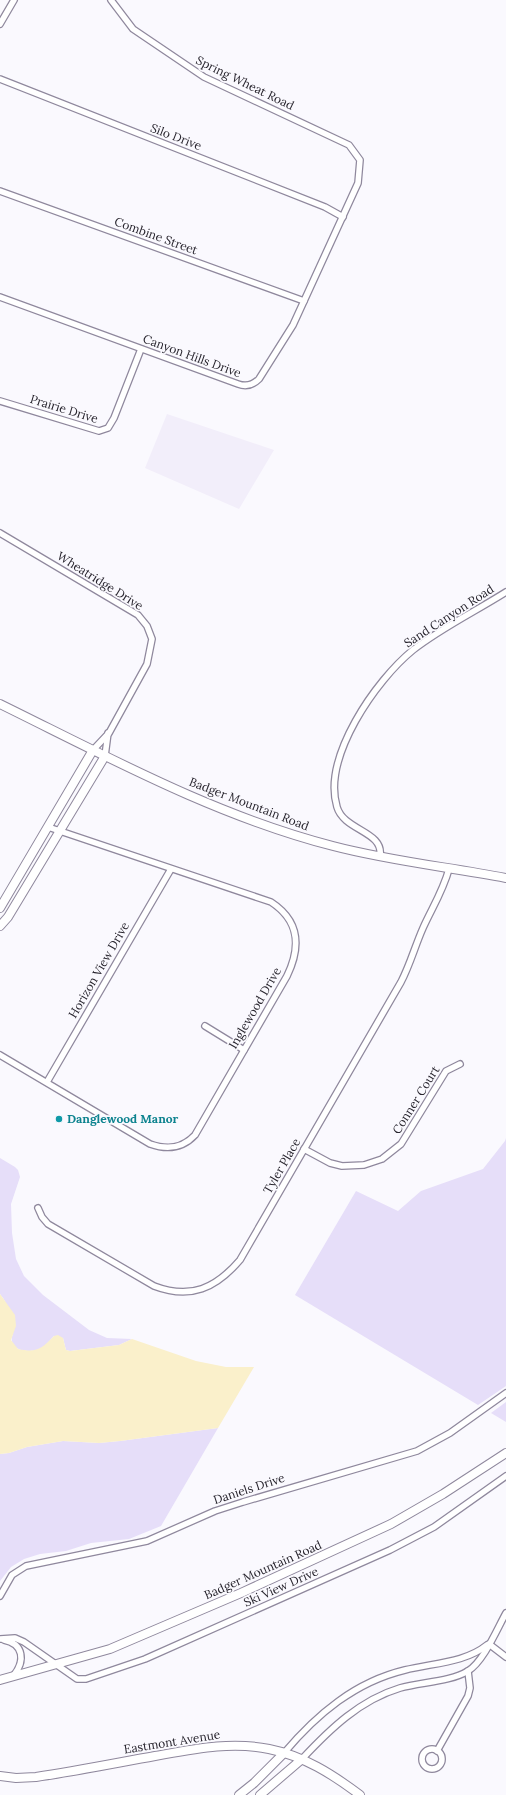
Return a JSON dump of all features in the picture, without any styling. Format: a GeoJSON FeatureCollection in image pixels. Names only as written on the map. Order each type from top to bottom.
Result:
{"type":"FeatureCollection","features":[{"type":"Feature","properties":{"kind":"main road","name":"Badger Mountain Road"},"geometry":{"type":"LineString","coordinates":[[0,704],[105,756],[237,815],[328,845],[449,869],[506,878]]}},
{"type":"Feature","properties":{"kind":"main road"},"geometry":{"type":"LineString","coordinates":[[0,908],[93,750]]}},
{"type":"Feature","properties":{"kind":"main road"},"geometry":{"type":"LineString","coordinates":[[0,926],[8,917],[105,756]]}},
{"type":"Feature","properties":{"kind":"main road","name":"Badger Mountain Road"},"geometry":{"type":"LineString","coordinates":[[0,1680],[125,1644],[357,1541],[417,1510],[506,1453]]}},
{"type":"Feature","properties":{"kind":"main road","name":"Eastmont Avenue"},"geometry":{"type":"LineString","coordinates":[[1,1775],[36,1778],[206,1746],[244,1745],[284,1753],[302,1759],[335,1776],[360,1795]]}},
{"type":"Feature","properties":{"kind":"main road"},"geometry":{"type":"LineString","coordinates":[[239,1795],[254,1783],[284,1753]]}},
{"type":"Feature","properties":{"kind":"main road"},"geometry":{"type":"LineString","coordinates":[[260,1795],[302,1759]]}},
{"type":"Feature","properties":{"kind":"street"},"geometry":{"type":"LineString","coordinates":[[0,24],[14,0]]}},
{"type":"Feature","properties":{"kind":"street","name":"Spring Wheat Road"},"geometry":{"type":"LineString","coordinates":[[110,0],[132,29],[204,78],[349,145],[360,157],[358,183]]}},
{"type":"Feature","properties":{"kind":"street","name":"Silo Drive"},"geometry":{"type":"LineString","coordinates":[[0,79],[325,207],[343,217]]}},
{"type":"Feature","properties":{"kind":"street","name":"Canyon Hills Drive"},"geometry":{"type":"LineString","coordinates":[[0,297],[242,386],[252,385],[259,379],[285,340],[304,302],[358,183]]}},
{"type":"Feature","properties":{"kind":"street","name":"Combine Street"},"geometry":{"type":"LineString","coordinates":[[0,191],[304,302]]}},
{"type":"Feature","properties":{"kind":"street","name":"Prairie Drive"},"geometry":{"type":"LineString","coordinates":[[0,401],[83,427],[99,431],[108,428],[114,418],[141,349]]}},
{"type":"Feature","properties":{"kind":"street","name":"Wheatridge Drive"},"geometry":{"type":"LineString","coordinates":[[0,533],[128,609],[138,616],[147,626],[152,639],[148,664],[108,733],[93,750]]}},
{"type":"Feature","properties":{"kind":"street","name":"Sand Canyon Road"},"geometry":{"type":"LineString","coordinates":[[380,856],[381,849],[375,840],[348,823],[340,814],[334,795],[334,783],[338,765],[354,724],[367,703],[407,656],[430,639],[506,592]]}},
{"type":"Feature","properties":{"kind":"street","name":"Wheatridge Drive"},"geometry":{"type":"LineString","coordinates":[[105,756],[108,733]]}},
{"type":"Feature","properties":{"kind":"street","name":"Inglewood Drive"},"geometry":{"type":"LineString","coordinates":[[0,1055],[150,1144],[161,1148],[172,1148],[188,1142],[195,1135],[292,966],[296,951],[294,932],[284,912],[271,902],[48,827]]}},
{"type":"Feature","properties":{"kind":"street","name":"Horizon View Drive"},"geometry":{"type":"LineString","coordinates":[[47,1082],[171,869]]}},
{"type":"Feature","properties":{"kind":"street","name":"Tyler Place"},"geometry":{"type":"LineString","coordinates":[[38,1208],[42,1217],[48,1224],[154,1286],[180,1292],[202,1289],[223,1279],[240,1260],[406,971],[423,928],[441,893],[449,869]]}},
{"type":"Feature","properties":{"kind":"street"},"geometry":{"type":"LineString","coordinates":[[205,1026],[244,1050]]}},
{"type":"Feature","properties":{"kind":"street","name":"Conner Court"},"geometry":{"type":"LineString","coordinates":[[304,1149],[330,1163],[342,1166],[364,1165],[382,1159],[401,1144],[446,1071],[460,1064]]}},
{"type":"Feature","properties":{"kind":"street","name":"Daniels Drive"},"geometry":{"type":"LineString","coordinates":[[0,1596],[12,1575],[26,1566],[147,1541],[215,1511],[417,1451],[450,1432],[506,1393]]}},
{"type":"Feature","properties":{"kind":"street","name":"Ski View Drive"},"geometry":{"type":"LineString","coordinates":[[54,1664],[73,1678],[81,1680],[145,1659],[412,1539],[458,1512],[506,1476]]}},
{"type":"Feature","properties":{"kind":"street"},"geometry":{"type":"LineString","coordinates":[[302,1759],[333,1727],[349,1714],[378,1697],[400,1688],[453,1676],[468,1671],[477,1662],[489,1644],[506,1613]]}},
{"type":"Feature","properties":{"kind":"street"},"geometry":{"type":"LineString","coordinates":[[0,1639],[15,1638],[24,1642],[54,1664]]}},
{"type":"Feature","properties":{"kind":"street"},"geometry":{"type":"LineString","coordinates":[[0,1639],[12,1642],[21,1653],[20,1666],[14,1675]]}},
{"type":"Feature","properties":{"kind":"street"},"geometry":{"type":"LineString","coordinates":[[489,1644],[506,1657]]}},
{"type":"Feature","properties":{"kind":"street"},"geometry":{"type":"LineString","coordinates":[[284,1753],[302,1731],[319,1716],[346,1695],[366,1683],[385,1675],[465,1657],[479,1651],[489,1644]]}},
{"type":"Feature","properties":{"kind":"street"},"geometry":{"type":"LineString","coordinates":[[437,1751],[468,1696],[470,1688],[468,1671]]}},
{"type":"Feature","properties":{"kind":"shaded area"},"geometry":{"type":"Polygon","coordinates":[[[167,414],[274,450],[239,509],[145,468],[167,414]]]}},
{"type":"Feature","properties":{"kind":"shaded area"},"geometry":{"type":"Polygon","coordinates":[[[506,1138],[506,1386],[478,1405],[295,1295],[356,1191],[398,1211],[421,1191],[483,1169],[506,1138]]]}},
{"type":"Feature","properties":{"kind":"shaded area"},"geometry":{"type":"Polygon","coordinates":[[[0,1158],[15,1167],[18,1170],[20,1177],[11,1204],[12,1233],[16,1259],[24,1276],[43,1295],[89,1330],[107,1338],[132,1339],[119,1345],[70,1351],[66,1350],[63,1338],[54,1336],[44,1347],[36,1350],[20,1350],[13,1345],[13,1331],[10,1312],[0,1294],[0,1158]]]}},
{"type":"Feature","properties":{"kind":"shaded area"},"geometry":{"type":"Polygon","coordinates":[[[506,1402],[506,1422],[491,1413],[506,1402]]]}},
{"type":"Feature","properties":{"kind":"shaded area"},"geometry":{"type":"Polygon","coordinates":[[[218,1428],[161,1526],[129,1539],[91,1543],[66,1551],[40,1554],[24,1559],[11,1567],[0,1581],[0,1454],[9,1453],[27,1447],[63,1441],[99,1443],[218,1428]]]}},
{"type":"Feature","properties":{"kind":"sand"},"geometry":{"type":"Polygon","coordinates":[[[0,1294],[15,1315],[16,1326],[11,1340],[18,1349],[38,1349],[54,1336],[58,1335],[63,1338],[66,1350],[70,1351],[119,1345],[132,1339],[196,1361],[226,1367],[254,1367],[218,1428],[99,1443],[63,1441],[27,1447],[9,1453],[0,1454],[0,1294]]]}},
{"type":"Feature","properties":{"kind":"place","name":"Danglewood Manor"},"geometry":{"type":"Point","coordinates":[59,1119]}}]}
